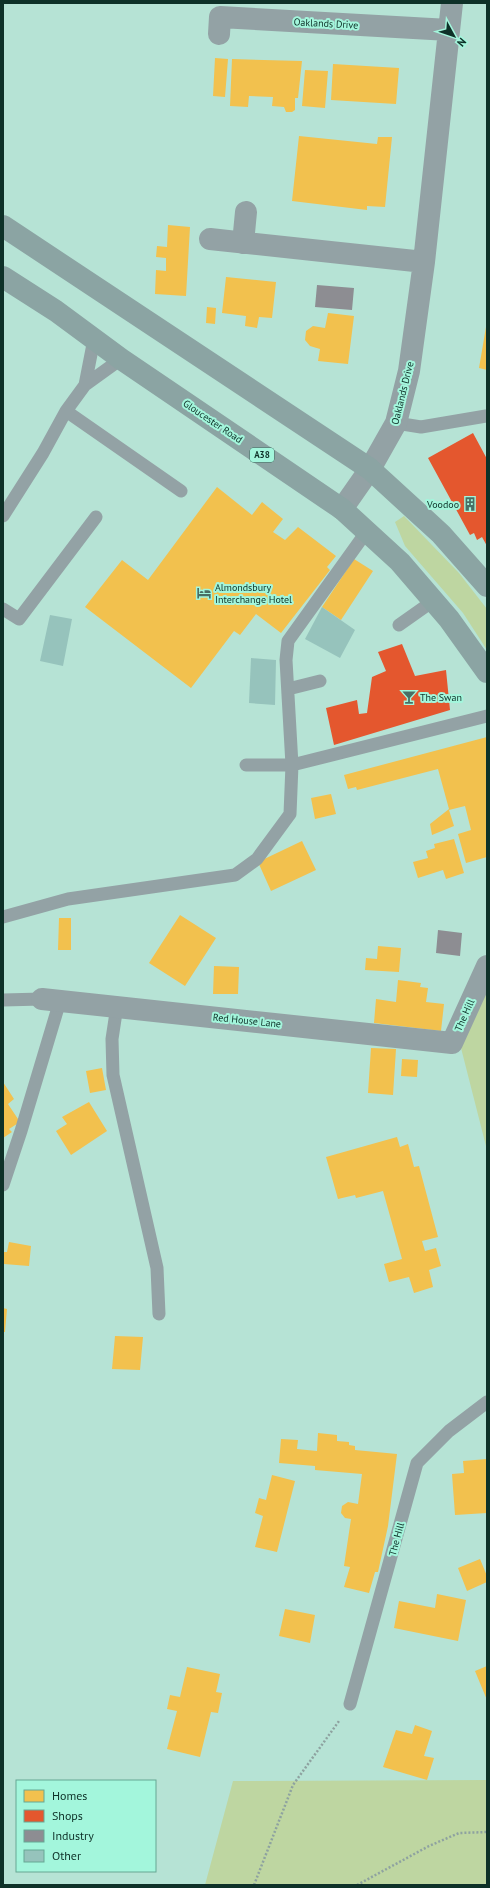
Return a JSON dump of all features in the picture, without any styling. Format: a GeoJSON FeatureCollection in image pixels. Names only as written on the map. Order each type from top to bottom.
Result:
{"type":"FeatureCollection","features":[{"type":"Feature","properties":{"kind":"main road"},"geometry":{"type":"LineString","coordinates":[[3,226],[370,469],[441,534],[487,586]]}},
{"type":"Feature","properties":{"kind":"main road","name":"Gloucester Road"},"geometry":{"type":"LineString","coordinates":[[5,283],[56,311],[121,359],[342,509],[400,562],[449,619],[487,672]]}},
{"type":"Feature","properties":{"kind":"street","name":"Oaklands Drive"},"geometry":{"type":"LineString","coordinates":[[342,509],[370,469],[396,423],[410,371],[424,262],[452,3]]}},
{"type":"Feature","properties":{"kind":"street","name":"Oaklands Drive"},"geometry":{"type":"LineString","coordinates":[[219,34],[220,17],[449,30]]}},
{"type":"Feature","properties":{"kind":"street"},"geometry":{"type":"LineString","coordinates":[[242,243],[246,212]]}},
{"type":"Feature","properties":{"kind":"street"},"geometry":{"type":"LineString","coordinates":[[210,239],[424,262]]}},
{"type":"Feature","properties":{"kind":"street","name":"The Hill"},"geometry":{"type":"LineString","coordinates":[[452,1043],[487,966]]}},
{"type":"Feature","properties":{"kind":"street","name":"Red House Lane"},"geometry":{"type":"LineString","coordinates":[[51,1000],[452,1043]]}},
{"type":"Feature","properties":{"kind":"lane"},"geometry":{"type":"LineString","coordinates":[[85,385],[94,339]]}},
{"type":"Feature","properties":{"kind":"lane"},"geometry":{"type":"LineString","coordinates":[[3,516],[43,453],[66,411],[85,385],[121,359]]}},
{"type":"Feature","properties":{"kind":"lane"},"geometry":{"type":"LineString","coordinates":[[66,411],[181,491]]}},
{"type":"Feature","properties":{"kind":"lane"},"geometry":{"type":"LineString","coordinates":[[396,423],[421,428],[486,416]]}},
{"type":"Feature","properties":{"kind":"lane"},"geometry":{"type":"LineString","coordinates":[[3,609],[19,619],[96,516]]}},
{"type":"Feature","properties":{"kind":"lane"},"geometry":{"type":"LineString","coordinates":[[3,917],[68,899],[235,875],[256,859],[290,814],[292,765],[286,660],[288,641],[367,531]]}},
{"type":"Feature","properties":{"kind":"lane"},"geometry":{"type":"LineString","coordinates":[[399,625],[433,601]]}},
{"type":"Feature","properties":{"kind":"lane"},"geometry":{"type":"LineString","coordinates":[[288,689],[320,681]]}},
{"type":"Feature","properties":{"kind":"lane"},"geometry":{"type":"LineString","coordinates":[[246,765],[292,765],[487,716]]}},
{"type":"Feature","properties":{"kind":"lane"},"geometry":{"type":"LineString","coordinates":[[3,1000],[51,1000],[21,1131],[3,1185]]}},
{"type":"Feature","properties":{"kind":"lane"},"geometry":{"type":"LineString","coordinates":[[116,1006],[112,1039],[113,1075],[157,1268],[159,1314]]}},
{"type":"Feature","properties":{"kind":"lane","name":"The Hill"},"geometry":{"type":"LineString","coordinates":[[350,1704],[417,1463],[449,1431],[487,1402]]}},
{"type":"Feature","properties":{"kind":"path"},"geometry":{"type":"LineString","coordinates":[[254,1885],[293,1785],[350,1704]]}},
{"type":"Feature","properties":{"kind":"path"},"geometry":{"type":"LineString","coordinates":[[357,1885],[428,1846],[459,1833],[487,1832]]}},
{"type":"Feature","properties":{"kind":"green space"},"geometry":{"type":"Polygon","coordinates":[[[404,516],[459,573],[487,609],[487,650],[463,613],[405,546],[395,522],[404,516]]]}},
{"type":"Feature","properties":{"kind":"green space"},"geometry":{"type":"Polygon","coordinates":[[[487,990],[487,1150],[460,1044],[487,990]]]}},
{"type":"Feature","properties":{"kind":"green space"},"geometry":{"type":"Polygon","coordinates":[[[487,1780],[487,1885],[205,1885],[233,1781],[487,1780]]]}},
{"type":"Feature","properties":{"kind":"building: Homes"},"geometry":{"type":"Polygon","coordinates":[[[215,58],[228,59],[225,97],[213,96],[215,58]]]}},
{"type":"Feature","properties":{"kind":"building: Homes"},"geometry":{"type":"Polygon","coordinates":[[[232,59],[302,61],[298,98],[295,98],[295,110],[292,112],[286,112],[284,107],[272,106],[273,97],[249,96],[248,107],[230,106],[232,59]]]}},
{"type":"Feature","properties":{"kind":"building: Homes"},"geometry":{"type":"Polygon","coordinates":[[[333,64],[399,68],[396,104],[331,100],[333,64]]]}},
{"type":"Feature","properties":{"kind":"building: Homes"},"geometry":{"type":"Polygon","coordinates":[[[305,70],[328,71],[325,108],[302,106],[305,70]]]}},
{"type":"Feature","properties":{"kind":"building: Homes"},"geometry":{"type":"Polygon","coordinates":[[[299,136],[377,144],[378,137],[392,137],[385,207],[367,206],[367,210],[292,201],[299,136]]]}},
{"type":"Feature","properties":{"kind":"building: Homes"},"geometry":{"type":"Polygon","coordinates":[[[168,225],[190,227],[186,296],[155,294],[156,270],[166,271],[166,258],[156,257],[157,246],[167,247],[168,225]]]}},
{"type":"Feature","properties":{"kind":"building: Homes"},"geometry":{"type":"Polygon","coordinates":[[[226,277],[276,282],[272,318],[259,317],[257,328],[245,326],[246,316],[222,313],[226,277]]]}},
{"type":"Feature","properties":{"kind":"building: Homes"},"geometry":{"type":"Polygon","coordinates":[[[207,307],[216,308],[215,324],[206,323],[207,307]]]}},
{"type":"Feature","properties":{"kind":"building: Homes"},"geometry":{"type":"Polygon","coordinates":[[[328,313],[354,316],[348,364],[318,361],[320,349],[310,346],[305,340],[306,331],[313,326],[325,328],[328,313]]]}},
{"type":"Feature","properties":{"kind":"building: Homes"},"geometry":{"type":"Polygon","coordinates":[[[487,327],[487,370],[479,368],[487,327]]]}},
{"type":"Feature","properties":{"kind":"building: Homes","name":"Almondsbury Interchange Hotel"},"geometry":{"type":"Polygon","coordinates":[[[217,487],[252,515],[262,502],[283,519],[273,532],[285,540],[298,527],[336,556],[327,567],[330,570],[281,633],[256,614],[240,635],[234,631],[191,688],[85,607],[122,560],[148,580],[217,487]]]}},
{"type":"Feature","properties":{"kind":"building: Homes"},"geometry":{"type":"Polygon","coordinates":[[[354,559],[373,571],[341,620],[322,607],[354,559]]]}},
{"type":"Feature","properties":{"kind":"building: Homes"},"geometry":{"type":"Polygon","coordinates":[[[487,737],[487,857],[466,863],[458,834],[471,830],[465,806],[449,810],[454,826],[432,835],[430,824],[449,809],[438,769],[357,790],[356,787],[348,789],[344,775],[487,737]]]}},
{"type":"Feature","properties":{"kind":"building: Homes"},"geometry":{"type":"Polygon","coordinates":[[[331,794],[336,814],[315,819],[311,798],[331,794]]]}},
{"type":"Feature","properties":{"kind":"building: Homes"},"geometry":{"type":"Polygon","coordinates":[[[454,839],[464,873],[446,879],[443,870],[418,878],[413,862],[428,858],[426,851],[435,848],[434,844],[454,839]]]}},
{"type":"Feature","properties":{"kind":"building: Homes"},"geometry":{"type":"Polygon","coordinates":[[[302,841],[316,870],[271,891],[258,862],[302,841]]]}},
{"type":"Feature","properties":{"kind":"building: Homes"},"geometry":{"type":"Polygon","coordinates":[[[180,915],[216,938],[185,986],[149,963],[180,915]]]}},
{"type":"Feature","properties":{"kind":"building: Homes"},"geometry":{"type":"Polygon","coordinates":[[[59,918],[71,918],[71,950],[58,950],[59,918]]]}},
{"type":"Feature","properties":{"kind":"building: Homes"},"geometry":{"type":"Polygon","coordinates":[[[378,946],[401,948],[399,972],[365,970],[366,958],[377,959],[378,946]]]}},
{"type":"Feature","properties":{"kind":"building: Homes"},"geometry":{"type":"Polygon","coordinates":[[[214,966],[239,967],[238,994],[213,994],[214,966]]]}},
{"type":"Feature","properties":{"kind":"building: Homes"},"geometry":{"type":"Polygon","coordinates":[[[398,980],[421,983],[420,987],[428,988],[426,1002],[444,1004],[441,1031],[374,1023],[376,999],[396,1002],[398,980]]]}},
{"type":"Feature","properties":{"kind":"building: Homes"},"geometry":{"type":"Polygon","coordinates":[[[371,1048],[396,1049],[393,1095],[368,1093],[371,1048]]]}},
{"type":"Feature","properties":{"kind":"building: Homes"},"geometry":{"type":"Polygon","coordinates":[[[402,1059],[418,1060],[417,1077],[401,1076],[402,1059]]]}},
{"type":"Feature","properties":{"kind":"building: Homes"},"geometry":{"type":"Polygon","coordinates":[[[102,1068],[106,1090],[90,1093],[86,1071],[102,1068]]]}},
{"type":"Feature","properties":{"kind":"building: Homes"},"geometry":{"type":"Polygon","coordinates":[[[3,1082],[14,1099],[8,1104],[20,1122],[9,1129],[12,1132],[3,1138],[3,1082]]]}},
{"type":"Feature","properties":{"kind":"building: Homes"},"geometry":{"type":"Polygon","coordinates":[[[89,1102],[107,1131],[71,1155],[56,1131],[67,1124],[62,1117],[89,1102]]]}},
{"type":"Feature","properties":{"kind":"building: Homes"},"geometry":{"type":"Polygon","coordinates":[[[397,1137],[400,1147],[408,1144],[414,1167],[419,1166],[438,1237],[422,1241],[425,1251],[436,1248],[441,1266],[429,1270],[433,1287],[414,1293],[409,1277],[389,1282],[384,1264],[402,1259],[383,1191],[356,1198],[355,1195],[338,1199],[326,1157],[397,1137]]]}},
{"type":"Feature","properties":{"kind":"building: Homes"},"geometry":{"type":"Polygon","coordinates":[[[9,1242],[31,1246],[29,1266],[4,1264],[3,1268],[3,1252],[7,1252],[9,1242]]]}},
{"type":"Feature","properties":{"kind":"building: Homes"},"geometry":{"type":"Polygon","coordinates":[[[3,1308],[7,1309],[5,1332],[3,1332],[3,1308]]]}},
{"type":"Feature","properties":{"kind":"building: Homes"},"geometry":{"type":"Polygon","coordinates":[[[115,1336],[143,1337],[140,1370],[112,1369],[115,1336]]]}},
{"type":"Feature","properties":{"kind":"building: Homes"},"geometry":{"type":"Polygon","coordinates":[[[318,1433],[337,1435],[337,1441],[349,1442],[349,1445],[355,1446],[355,1450],[397,1454],[388,1526],[378,1572],[375,1572],[369,1593],[344,1587],[350,1567],[344,1566],[351,1519],[345,1518],[341,1513],[342,1506],[348,1502],[358,1504],[362,1474],[315,1470],[315,1466],[279,1463],[281,1439],[298,1440],[297,1449],[317,1451],[318,1433]]]}},
{"type":"Feature","properties":{"kind":"building: Homes"},"geometry":{"type":"Polygon","coordinates":[[[487,1459],[487,1513],[455,1515],[452,1474],[464,1473],[463,1461],[487,1459]]]}},
{"type":"Feature","properties":{"kind":"building: Homes"},"geometry":{"type":"Polygon","coordinates":[[[272,1475],[295,1481],[277,1552],[255,1547],[263,1516],[255,1513],[259,1498],[266,1500],[272,1475]]]}},
{"type":"Feature","properties":{"kind":"building: Homes"},"geometry":{"type":"Polygon","coordinates":[[[480,1559],[487,1576],[487,1582],[467,1591],[458,1568],[480,1559]]]}},
{"type":"Feature","properties":{"kind":"building: Homes"},"geometry":{"type":"Polygon","coordinates":[[[437,1594],[466,1600],[458,1641],[394,1628],[399,1601],[435,1608],[437,1594]]]}},
{"type":"Feature","properties":{"kind":"building: Homes"},"geometry":{"type":"Polygon","coordinates":[[[285,1609],[315,1615],[310,1643],[279,1636],[285,1609]]]}},
{"type":"Feature","properties":{"kind":"building: Homes"},"geometry":{"type":"Polygon","coordinates":[[[487,1666],[487,1700],[475,1671],[487,1666]]]}},
{"type":"Feature","properties":{"kind":"building: Homes"},"geometry":{"type":"Polygon","coordinates":[[[187,1667],[220,1674],[216,1692],[222,1693],[218,1713],[211,1712],[200,1757],[167,1749],[177,1711],[167,1709],[170,1695],[180,1697],[187,1667]]]}},
{"type":"Feature","properties":{"kind":"building: Homes"},"geometry":{"type":"Polygon","coordinates":[[[415,1725],[432,1731],[424,1756],[434,1758],[427,1780],[383,1767],[396,1730],[412,1734],[415,1725]]]}},
{"type":"Feature","properties":{"kind":"building: Shops","name":"Voodoo"},"geometry":{"type":"Polygon","coordinates":[[[473,433],[487,459],[487,546],[482,537],[477,540],[474,533],[470,535],[428,458],[473,433]]]}},
{"type":"Feature","properties":{"kind":"building: Shops","name":"The Swan"},"geometry":{"type":"Polygon","coordinates":[[[402,644],[415,676],[446,670],[450,710],[334,745],[326,708],[357,700],[359,714],[367,713],[372,677],[386,671],[378,652],[402,644]]]}},
{"type":"Feature","properties":{"kind":"building: Industry"},"geometry":{"type":"Polygon","coordinates":[[[317,285],[354,288],[352,310],[315,307],[317,285]]]}},
{"type":"Feature","properties":{"kind":"building: Industry"},"geometry":{"type":"Polygon","coordinates":[[[438,930],[462,933],[460,956],[436,953],[438,930]]]}},
{"type":"Feature","properties":{"kind":"building: Other"},"geometry":{"type":"Polygon","coordinates":[[[322,607],[355,630],[340,658],[305,639],[322,607]]]}},
{"type":"Feature","properties":{"kind":"building: Other"},"geometry":{"type":"Polygon","coordinates":[[[50,615],[72,619],[63,666],[40,661],[50,615]]]}},
{"type":"Feature","properties":{"kind":"building: Other"},"geometry":{"type":"Polygon","coordinates":[[[251,658],[276,660],[275,705],[249,703],[251,658]]]}},
{"type":"Feature","properties":{"kind":"place","name":"Voodoo"},"geometry":{"type":"Point","coordinates":[470,504]}},
{"type":"Feature","properties":{"kind":"place","name":"Almondsbury Interchange Hotel"},"geometry":{"type":"Point","coordinates":[204,593]}},
{"type":"Feature","properties":{"kind":"place","name":"The Swan"},"geometry":{"type":"Point","coordinates":[409,697]}}]}
